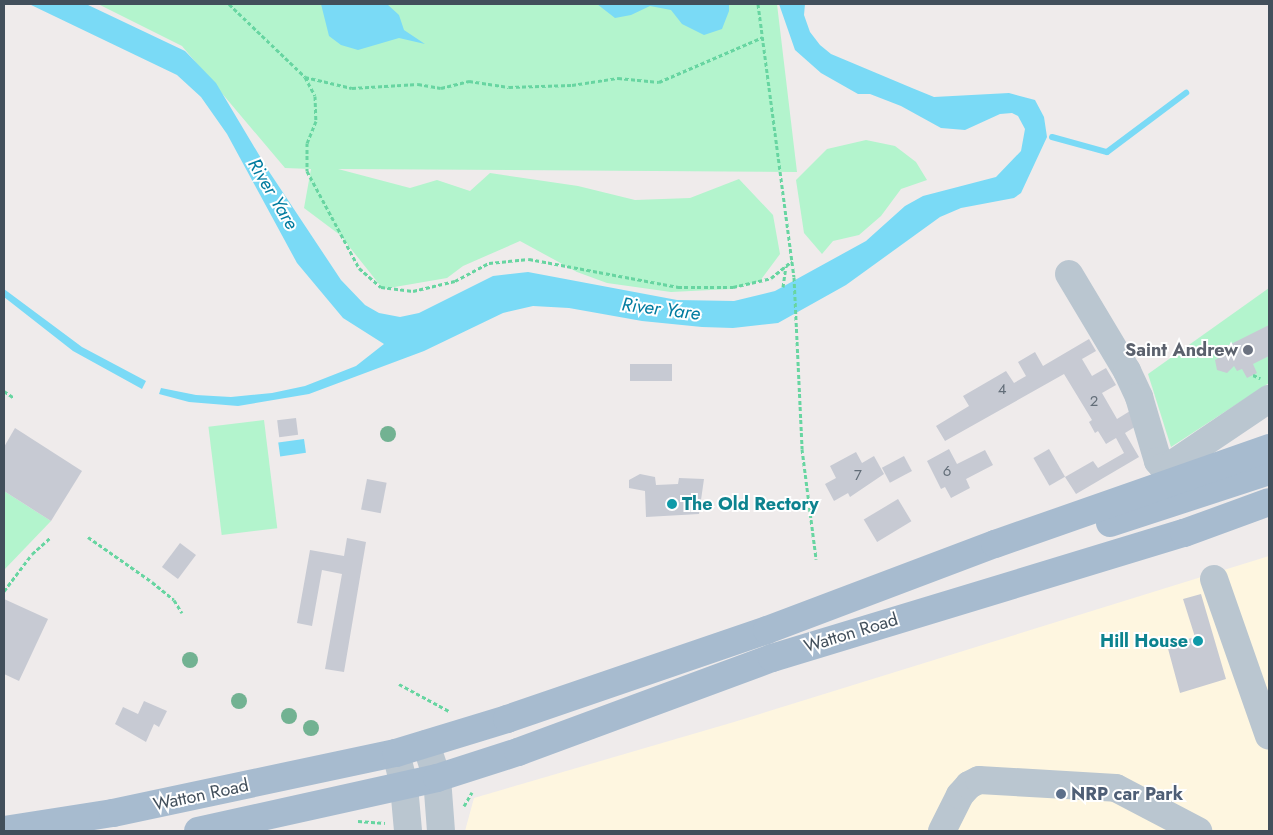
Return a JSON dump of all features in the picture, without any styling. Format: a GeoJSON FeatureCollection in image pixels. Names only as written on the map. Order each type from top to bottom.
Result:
{"type":"FeatureCollection","features":[{"type":"Feature","properties":{"kind":"main road","name":"Watton Road"},"geometry":{"type":"LineString","coordinates":[[4,830],[112,813],[396,753],[426,744],[507,719],[849,600],[995,544],[1269,448]]}},
{"type":"Feature","properties":{"kind":"main road","name":"Watton Road"},"geometry":{"type":"LineString","coordinates":[[849,600],[1102,526],[1269,471]]}},
{"type":"Feature","properties":{"kind":"main road","name":"Watton Road"},"geometry":{"type":"LineString","coordinates":[[198,831],[437,778],[518,752],[772,658],[1184,533],[1269,502]]}},
{"type":"Feature","properties":{"kind":"street"},"geometry":{"type":"LineString","coordinates":[[1068,274],[1128,371],[1140,396],[1158,461],[1163,467],[1269,399]]}},
{"type":"Feature","properties":{"kind":"street"},"geometry":{"type":"LineString","coordinates":[[1214,579],[1269,736]]}},
{"type":"Feature","properties":{"kind":"street"},"geometry":{"type":"LineString","coordinates":[[426,744],[437,778],[441,831]]}},
{"type":"Feature","properties":{"kind":"street"},"geometry":{"type":"LineString","coordinates":[[396,753],[404,786],[408,831]]}},
{"type":"Feature","properties":{"kind":"street"},"geometry":{"type":"LineString","coordinates":[[942,831],[960,795],[969,785],[979,780],[1116,788],[1198,831]]}},
{"type":"Feature","properties":{"kind":"path"},"geometry":{"type":"LineString","coordinates":[[229,4],[305,77],[315,96],[316,121],[307,143],[307,171],[359,268],[381,287],[413,291],[455,281],[489,263],[529,259],[678,287],[732,287],[771,278],[792,261]]}},
{"type":"Feature","properties":{"kind":"path"},"geometry":{"type":"LineString","coordinates":[[758,4],[794,277],[802,449],[816,559]]}},
{"type":"Feature","properties":{"kind":"path"},"geometry":{"type":"LineString","coordinates":[[305,77],[352,88],[418,84],[440,88],[469,80],[509,87],[572,85],[618,78],[659,82],[763,37]]}},
{"type":"Feature","properties":{"kind":"path"},"geometry":{"type":"LineString","coordinates":[[783,287],[786,266]]}},
{"type":"Feature","properties":{"kind":"path"},"geometry":{"type":"LineString","coordinates":[[4,391],[13,396]]}},
{"type":"Feature","properties":{"kind":"path"},"geometry":{"type":"LineString","coordinates":[[4,591],[32,554],[51,537]]}},
{"type":"Feature","properties":{"kind":"path"},"geometry":{"type":"LineString","coordinates":[[88,537],[167,594],[182,613]]}},
{"type":"Feature","properties":{"kind":"path"},"geometry":{"type":"LineString","coordinates":[[399,684],[453,714]]}},
{"type":"Feature","properties":{"kind":"path"},"geometry":{"type":"LineString","coordinates":[[462,811],[472,791],[480,786]]}},
{"type":"Feature","properties":{"kind":"shaded area"},"geometry":{"type":"Polygon","coordinates":[[[1269,556],[1269,831],[465,831],[474,798],[734,722],[1269,556]]]}},
{"type":"Feature","properties":{"kind":"green space"},"geometry":{"type":"Polygon","coordinates":[[[98,4],[777,4],[797,172],[338,169],[410,188],[437,180],[470,191],[490,173],[578,186],[635,200],[690,198],[739,179],[773,215],[780,254],[760,281],[731,289],[671,292],[607,283],[577,272],[520,241],[463,266],[447,278],[383,289],[340,235],[304,208],[311,169],[285,168],[182,46],[98,4]]]}},
{"type":"Feature","properties":{"kind":"green space"},"geometry":{"type":"Polygon","coordinates":[[[866,140],[895,146],[916,162],[927,180],[901,189],[881,216],[859,235],[833,241],[822,254],[804,233],[796,180],[827,149],[866,140]]]}},
{"type":"Feature","properties":{"kind":"green space"},"geometry":{"type":"Polygon","coordinates":[[[1269,288],[1269,383],[1171,447],[1148,374],[1269,288]]]}},
{"type":"Feature","properties":{"kind":"green space"},"geometry":{"type":"Polygon","coordinates":[[[264,420],[277,528],[222,535],[208,427],[264,420]]]}},
{"type":"Feature","properties":{"kind":"green space"},"geometry":{"type":"Polygon","coordinates":[[[4,491],[51,521],[4,570],[4,491]]]}},
{"type":"Feature","properties":{"kind":"water","name":"River Yare"},"geometry":{"type":"Polygon","coordinates":[[[29,4],[86,4],[185,51],[216,83],[268,170],[341,280],[365,305],[379,313],[400,317],[419,313],[493,276],[528,272],[677,300],[734,301],[775,291],[866,241],[905,206],[923,196],[996,177],[1021,151],[1025,129],[1018,116],[1012,113],[1000,114],[965,130],[941,128],[901,106],[870,94],[858,94],[821,73],[795,50],[779,4],[805,4],[804,15],[810,32],[820,45],[831,54],[934,97],[1009,93],[1035,100],[1044,117],[1047,137],[1021,193],[1014,198],[961,208],[940,217],[846,285],[778,323],[733,328],[702,327],[642,321],[569,308],[533,306],[503,313],[424,351],[309,394],[238,406],[189,402],[159,394],[161,388],[196,395],[231,397],[272,393],[305,386],[356,366],[384,344],[343,318],[297,263],[227,134],[201,97],[177,75],[29,4]]]}},
{"type":"Feature","properties":{"kind":"water"},"geometry":{"type":"Polygon","coordinates":[[[321,4],[387,4],[399,15],[404,30],[425,44],[399,38],[358,50],[341,45],[329,36],[321,4]]]}},
{"type":"Feature","properties":{"kind":"water"},"geometry":{"type":"Polygon","coordinates":[[[597,4],[729,4],[729,11],[722,29],[704,35],[682,24],[671,10],[650,6],[631,15],[615,18],[597,4]]]}},
{"type":"Feature","properties":{"kind":"water"},"geometry":{"type":"Polygon","coordinates":[[[4,289],[82,347],[146,381],[142,389],[73,351],[4,297],[4,289]]]}},
{"type":"Feature","properties":{"kind":"water"},"geometry":{"type":"Polygon","coordinates":[[[304,439],[306,453],[280,456],[278,443],[304,439]]]}},
{"type":"Feature","properties":{"kind":"building","name":"Saint Andrew"},"geometry":{"type":"Polygon","coordinates":[[[1269,325],[1269,356],[1253,364],[1257,373],[1247,378],[1242,369],[1237,371],[1234,366],[1227,373],[1217,370],[1215,360],[1228,353],[1225,347],[1269,325]]]}},
{"type":"Feature","properties":{"kind":"building"},"geometry":{"type":"Polygon","coordinates":[[[1089,339],[1096,351],[1082,359],[1092,376],[1106,368],[1116,385],[1102,393],[1117,419],[1130,411],[1138,425],[1125,433],[1139,457],[1076,494],[1065,477],[1093,461],[1098,468],[1124,453],[1116,438],[1106,444],[1098,431],[1095,433],[1089,422],[1092,420],[1064,374],[945,441],[936,426],[969,406],[963,396],[1006,371],[1014,383],[1026,376],[1018,362],[1035,352],[1043,366],[1089,339]]]}},
{"type":"Feature","properties":{"kind":"building"},"geometry":{"type":"Polygon","coordinates":[[[630,364],[672,364],[672,381],[630,381],[630,364]]]}},
{"type":"Feature","properties":{"kind":"building"},"geometry":{"type":"Polygon","coordinates":[[[296,418],[298,435],[279,437],[277,420],[296,418]]]}},
{"type":"Feature","properties":{"kind":"building"},"geometry":{"type":"Polygon","coordinates":[[[15,428],[82,471],[51,521],[4,491],[4,447],[15,428]]]}},
{"type":"Feature","properties":{"kind":"building"},"geometry":{"type":"Polygon","coordinates":[[[949,449],[957,464],[985,450],[993,465],[966,479],[970,488],[951,498],[945,487],[941,489],[927,461],[949,449]]]}},
{"type":"Feature","properties":{"kind":"building"},"geometry":{"type":"Polygon","coordinates":[[[1049,449],[1065,477],[1049,486],[1033,458],[1049,449]]]}},
{"type":"Feature","properties":{"kind":"building"},"geometry":{"type":"Polygon","coordinates":[[[856,452],[862,463],[874,456],[884,474],[850,497],[848,493],[834,501],[825,484],[836,478],[830,466],[856,452]]]}},
{"type":"Feature","properties":{"kind":"building"},"geometry":{"type":"Polygon","coordinates":[[[904,456],[912,471],[890,483],[882,468],[904,456]]]}},
{"type":"Feature","properties":{"kind":"building","name":"The Old Rectory"},"geometry":{"type":"Polygon","coordinates":[[[640,474],[655,477],[656,485],[678,484],[679,478],[704,479],[699,514],[646,517],[645,491],[629,488],[629,480],[640,474]]]}},
{"type":"Feature","properties":{"kind":"building"},"geometry":{"type":"Polygon","coordinates":[[[367,479],[387,483],[381,513],[361,509],[367,479]]]}},
{"type":"Feature","properties":{"kind":"building"},"geometry":{"type":"Polygon","coordinates":[[[898,499],[911,521],[877,542],[864,520],[898,499]]]}},
{"type":"Feature","properties":{"kind":"building"},"geometry":{"type":"Polygon","coordinates":[[[347,538],[366,542],[344,672],[325,669],[342,574],[322,570],[312,626],[297,623],[310,550],[344,556],[347,538]]]}},
{"type":"Feature","properties":{"kind":"building"},"geometry":{"type":"Polygon","coordinates":[[[180,543],[196,555],[178,579],[162,567],[180,543]]]}},
{"type":"Feature","properties":{"kind":"building","name":"Hill House"},"geometry":{"type":"Polygon","coordinates":[[[1201,594],[1226,679],[1180,693],[1167,645],[1195,637],[1183,599],[1201,594]]]}},
{"type":"Feature","properties":{"kind":"building"},"geometry":{"type":"Polygon","coordinates":[[[4,599],[48,619],[19,681],[4,674],[4,599]]]}},
{"type":"Feature","properties":{"kind":"building"},"geometry":{"type":"Polygon","coordinates":[[[144,701],[167,711],[159,727],[154,724],[146,742],[115,724],[123,707],[138,714],[144,701]]]}},
{"type":"Feature","properties":{"kind":"waterway"},"geometry":{"type":"LineString","coordinates":[[1052,137],[1107,152],[1186,93]]}},
{"type":"Feature","properties":{"kind":"place","name":"Saint Andrew"},"geometry":{"type":"Point","coordinates":[1248,350]}},
{"type":"Feature","properties":{"kind":"place","name":"The Old Rectory"},"geometry":{"type":"Point","coordinates":[672,504]}},
{"type":"Feature","properties":{"kind":"place","name":"Hill House"},"geometry":{"type":"Point","coordinates":[1198,641]}},
{"type":"Feature","properties":{"kind":"place","name":"NRP car Park"},"geometry":{"type":"Point","coordinates":[1061,794]}}]}
